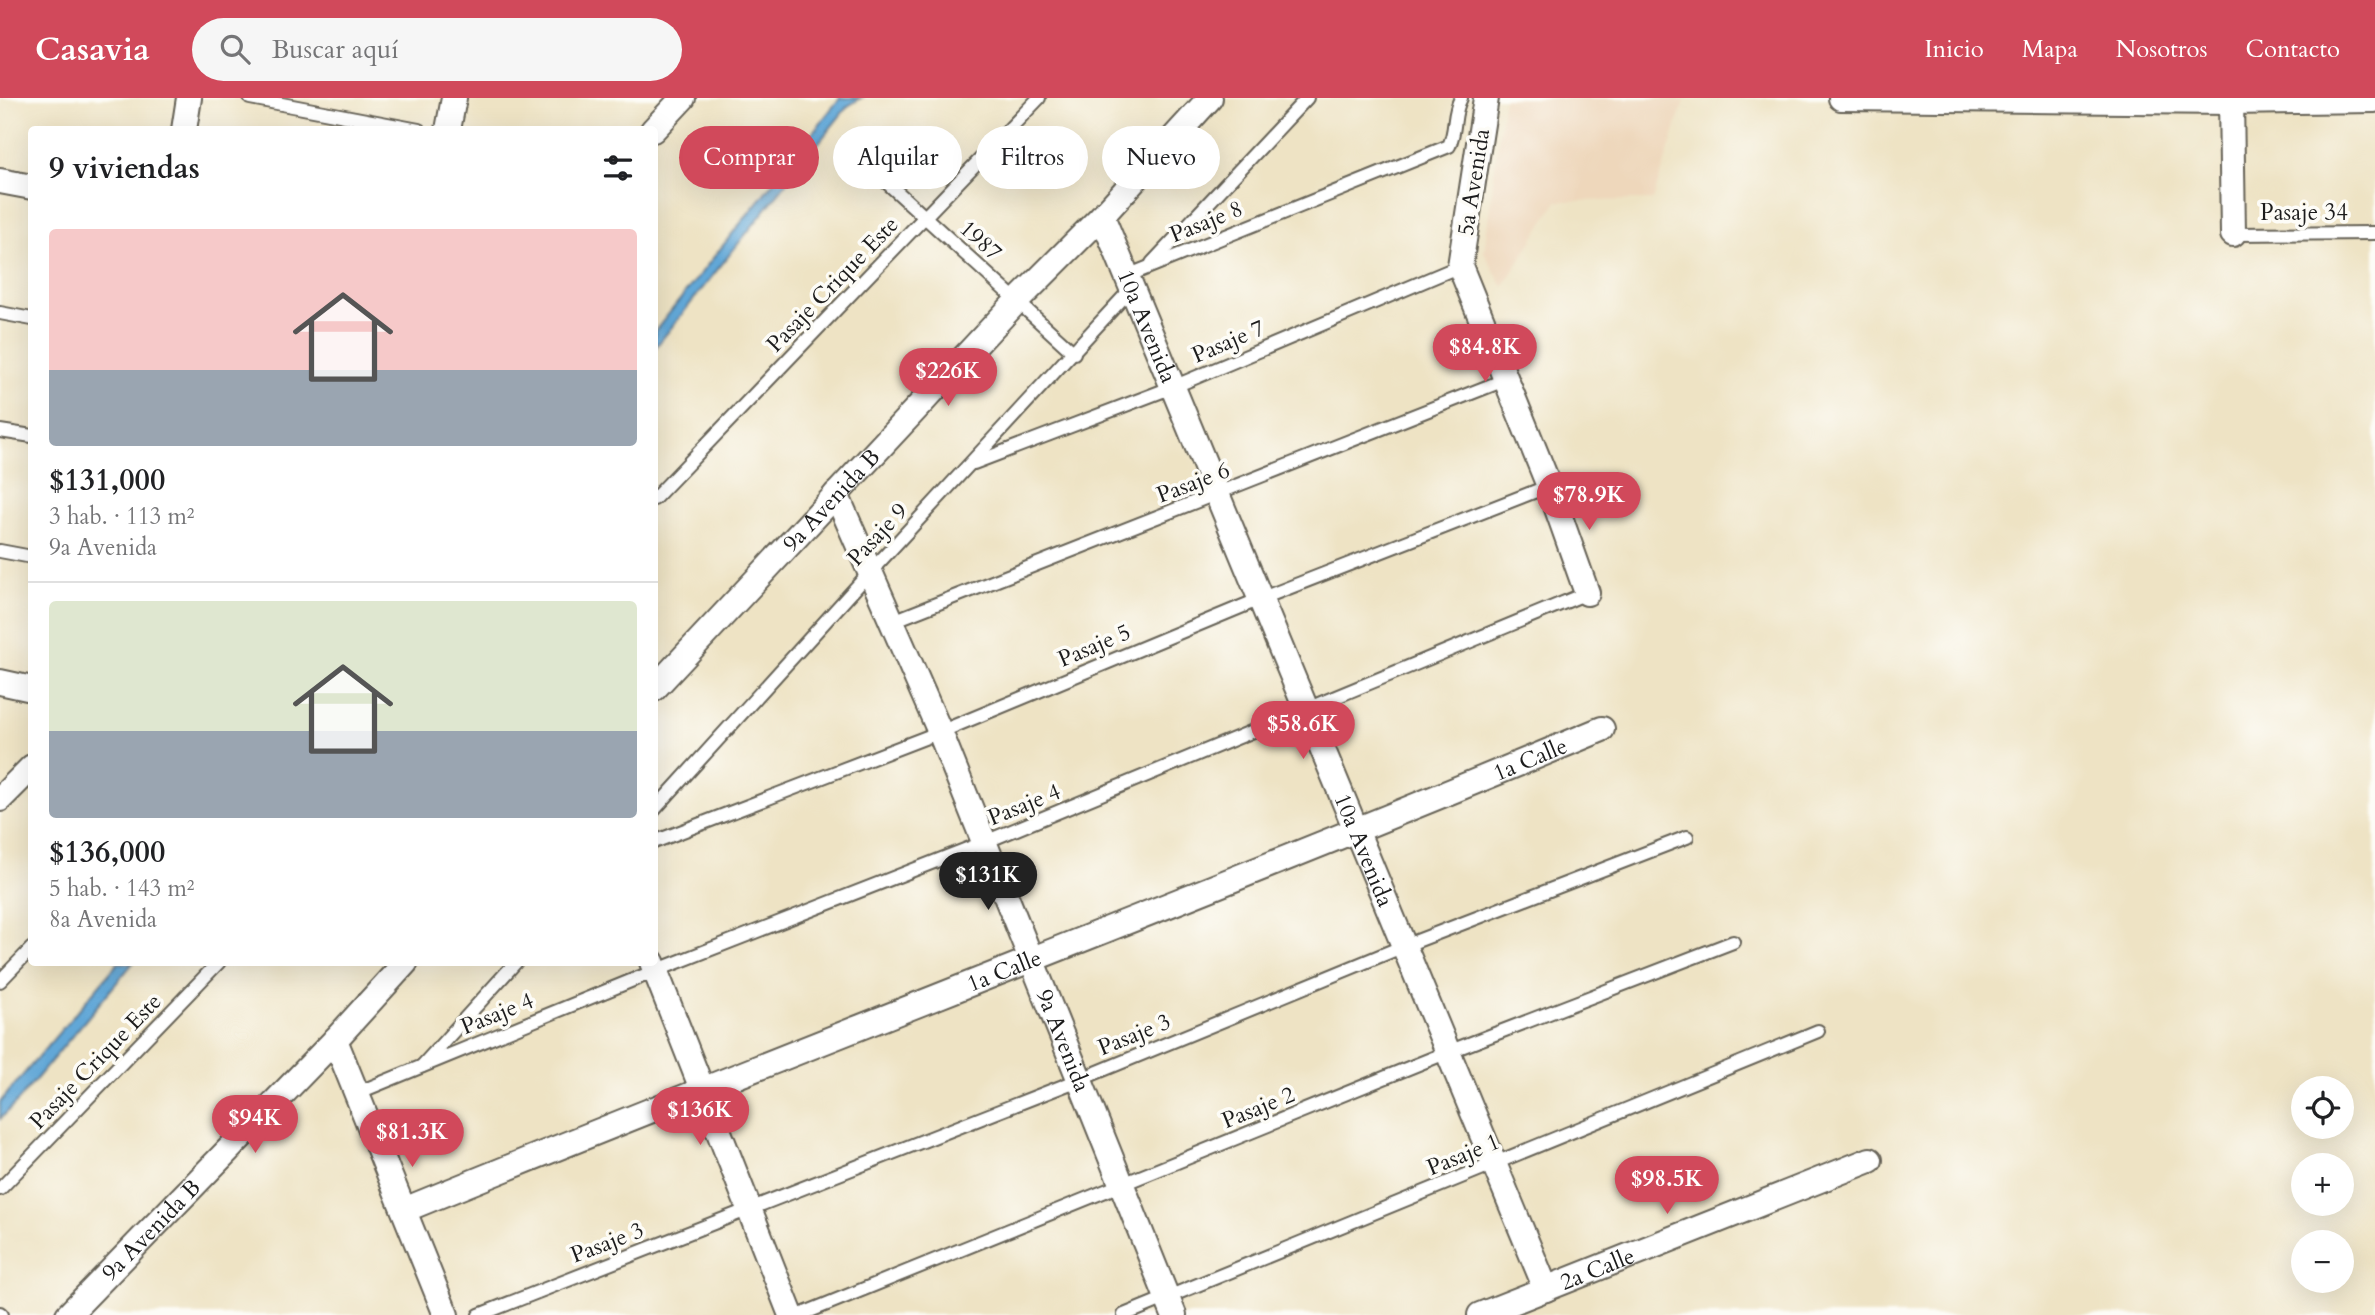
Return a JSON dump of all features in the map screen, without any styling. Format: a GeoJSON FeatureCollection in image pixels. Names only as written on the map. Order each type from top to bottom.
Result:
{"type":"FeatureCollection","features":[{"type":"Feature","properties":{"kind":"street"},"geometry":{"type":"LineString","coordinates":[[185,126],[189,98]]}},
{"type":"Feature","properties":{"kind":"street"},"geometry":{"type":"LineString","coordinates":[[449,126],[454,98]]}},
{"type":"Feature","properties":{"kind":"street"},"geometry":{"type":"LineString","coordinates":[[657,126],[683,98]]}},
{"type":"Feature","properties":{"kind":"street","name":"9a Avenida B"},"geometry":{"type":"LineString","coordinates":[[658,685],[1017,301],[1102,216],[1210,98]]}},
{"type":"Feature","properties":{"kind":"street","name":"5a Avenida"},"geometry":{"type":"LineString","coordinates":[[1460,266],[1486,98]]}},
{"type":"Feature","properties":{"kind":"street"},"geometry":{"type":"LineString","coordinates":[[1841,98],[2375,100]]}},
{"type":"Feature","properties":{"kind":"street"},"geometry":{"type":"LineString","coordinates":[[2231,100],[2233,234]]}},
{"type":"Feature","properties":{"kind":"street"},"geometry":{"type":"LineString","coordinates":[[0,181],[28,186]]}},
{"type":"Feature","properties":{"kind":"street","name":"10a Avenida"},"geometry":{"type":"LineString","coordinates":[[1102,216],[1136,276],[1173,387],[1546,1289]]}},
{"type":"Feature","properties":{"kind":"street"},"geometry":{"type":"LineString","coordinates":[[1460,266],[1549,486],[1587,593]]}},
{"type":"Feature","properties":{"kind":"street","name":"9a Avenida"},"geometry":{"type":"LineString","coordinates":[[836,495],[940,732],[1171,1306]]}},
{"type":"Feature","properties":{"kind":"street"},"geometry":{"type":"LineString","coordinates":[[0,682],[28,688]]}},
{"type":"Feature","properties":{"kind":"street","name":"1a Calle"},"geometry":{"type":"LineString","coordinates":[[404,1210],[702,1088],[1357,832],[1602,729]]}},
{"type":"Feature","properties":{"kind":"street"},"geometry":{"type":"LineString","coordinates":[[0,799],[28,771]]}},
{"type":"Feature","properties":{"kind":"street","name":"9a Avenida B"},"geometry":{"type":"LineString","coordinates":[[68,1315],[335,1040],[401,966]]}},
{"type":"Feature","properties":{"kind":"street"},"geometry":{"type":"LineString","coordinates":[[653,967],[792,1315]]}},
{"type":"Feature","properties":{"kind":"street"},"geometry":{"type":"LineString","coordinates":[[335,1040],[446,1315]]}},
{"type":"Feature","properties":{"kind":"street","name":"2a Calle"},"geometry":{"type":"LineString","coordinates":[[1480,1315],[1870,1160]]}},
{"type":"Feature","properties":{"kind":"lane"},"geometry":{"type":"LineString","coordinates":[[250,98],[398,126]]}},
{"type":"Feature","properties":{"kind":"lane","name":"Pasaje Crique Este"},"geometry":{"type":"LineString","coordinates":[[658,495],[1040,98]]}},
{"type":"Feature","properties":{"kind":"lane","name":"Pasaje 9"},"geometry":{"type":"LineString","coordinates":[[658,806],[1074,353],[1136,276],[1307,98]]}},
{"type":"Feature","properties":{"kind":"lane","name":"Pasaje 8"},"geometry":{"type":"LineString","coordinates":[[1136,276],[1449,146],[1454,134],[1454,110],[1461,98]]}},
{"type":"Feature","properties":{"kind":"lane","name":"1987"},"geometry":{"type":"LineString","coordinates":[[894,189],[1074,353]]}},
{"type":"Feature","properties":{"kind":"lane","name":"Pasaje 34"},"geometry":{"type":"LineString","coordinates":[[2233,234],[2375,233]]}},
{"type":"Feature","properties":{"kind":"lane","name":"Pasaje 7"},"geometry":{"type":"LineString","coordinates":[[971,464],[1173,387],[1460,266]]}},
{"type":"Feature","properties":{"kind":"lane"},"geometry":{"type":"LineString","coordinates":[[0,313],[28,318]]}},
{"type":"Feature","properties":{"kind":"lane","name":"Pasaje 6"},"geometry":{"type":"LineString","coordinates":[[893,621],[1507,379]]}},
{"type":"Feature","properties":{"kind":"lane"},"geometry":{"type":"LineString","coordinates":[[0,430],[28,435]]}},
{"type":"Feature","properties":{"kind":"lane","name":"Pasaje 5"},"geometry":{"type":"LineString","coordinates":[[658,840],[940,732],[1260,599],[1549,486]]}},
{"type":"Feature","properties":{"kind":"lane"},"geometry":{"type":"LineString","coordinates":[[0,551],[28,556]]}},
{"type":"Feature","properties":{"kind":"lane","name":"Pasaje 4"},"geometry":{"type":"LineString","coordinates":[[658,965],[985,842],[1587,593]]}},
{"type":"Feature","properties":{"kind":"lane","name":"Pasaje 3"},"geometry":{"type":"LineString","coordinates":[[479,1315],[1081,1079],[1404,946],[1687,837]]}},
{"type":"Feature","properties":{"kind":"lane","name":"Pasaje 2"},"geometry":{"type":"LineString","coordinates":[[800,1315],[1448,1052],[1733,942]]}},
{"type":"Feature","properties":{"kind":"lane"},"geometry":{"type":"LineString","coordinates":[[0,981],[28,952]]}},
{"type":"Feature","properties":{"kind":"lane","name":"Pasaje Crique Este"},"geometry":{"type":"LineString","coordinates":[[0,1189],[215,966]]}},
{"type":"Feature","properties":{"kind":"lane"},"geometry":{"type":"LineString","coordinates":[[420,1068],[512,966]]}},
{"type":"Feature","properties":{"kind":"lane","name":"Pasaje 4"},"geometry":{"type":"LineString","coordinates":[[357,1093],[653,967]]}},
{"type":"Feature","properties":{"kind":"lane","name":"Pasaje 1"},"geometry":{"type":"LineString","coordinates":[[1124,1315],[1171,1306],[1494,1164],[1818,1031]]}},
{"type":"Feature","properties":{"kind":"shaded area"},"geometry":{"type":"Polygon","coordinates":[[[1504,98],[1650,98],[1684,101],[1653,200],[1557,201],[1503,287],[1484,252],[1504,98]]]}},
{"type":"Feature","properties":{"kind":"water"},"geometry":{"type":"Polygon","coordinates":[[[840,98],[861,98],[848,106],[819,142],[818,126],[840,98]]]}},
{"type":"Feature","properties":{"kind":"water"},"geometry":{"type":"Polygon","coordinates":[[[768,189],[782,189],[658,344],[658,327],[768,189]]]}},
{"type":"Feature","properties":{"kind":"water"},"geometry":{"type":"Polygon","coordinates":[[[115,966],[130,966],[0,1119],[0,1102],[115,966]]]}}]}
